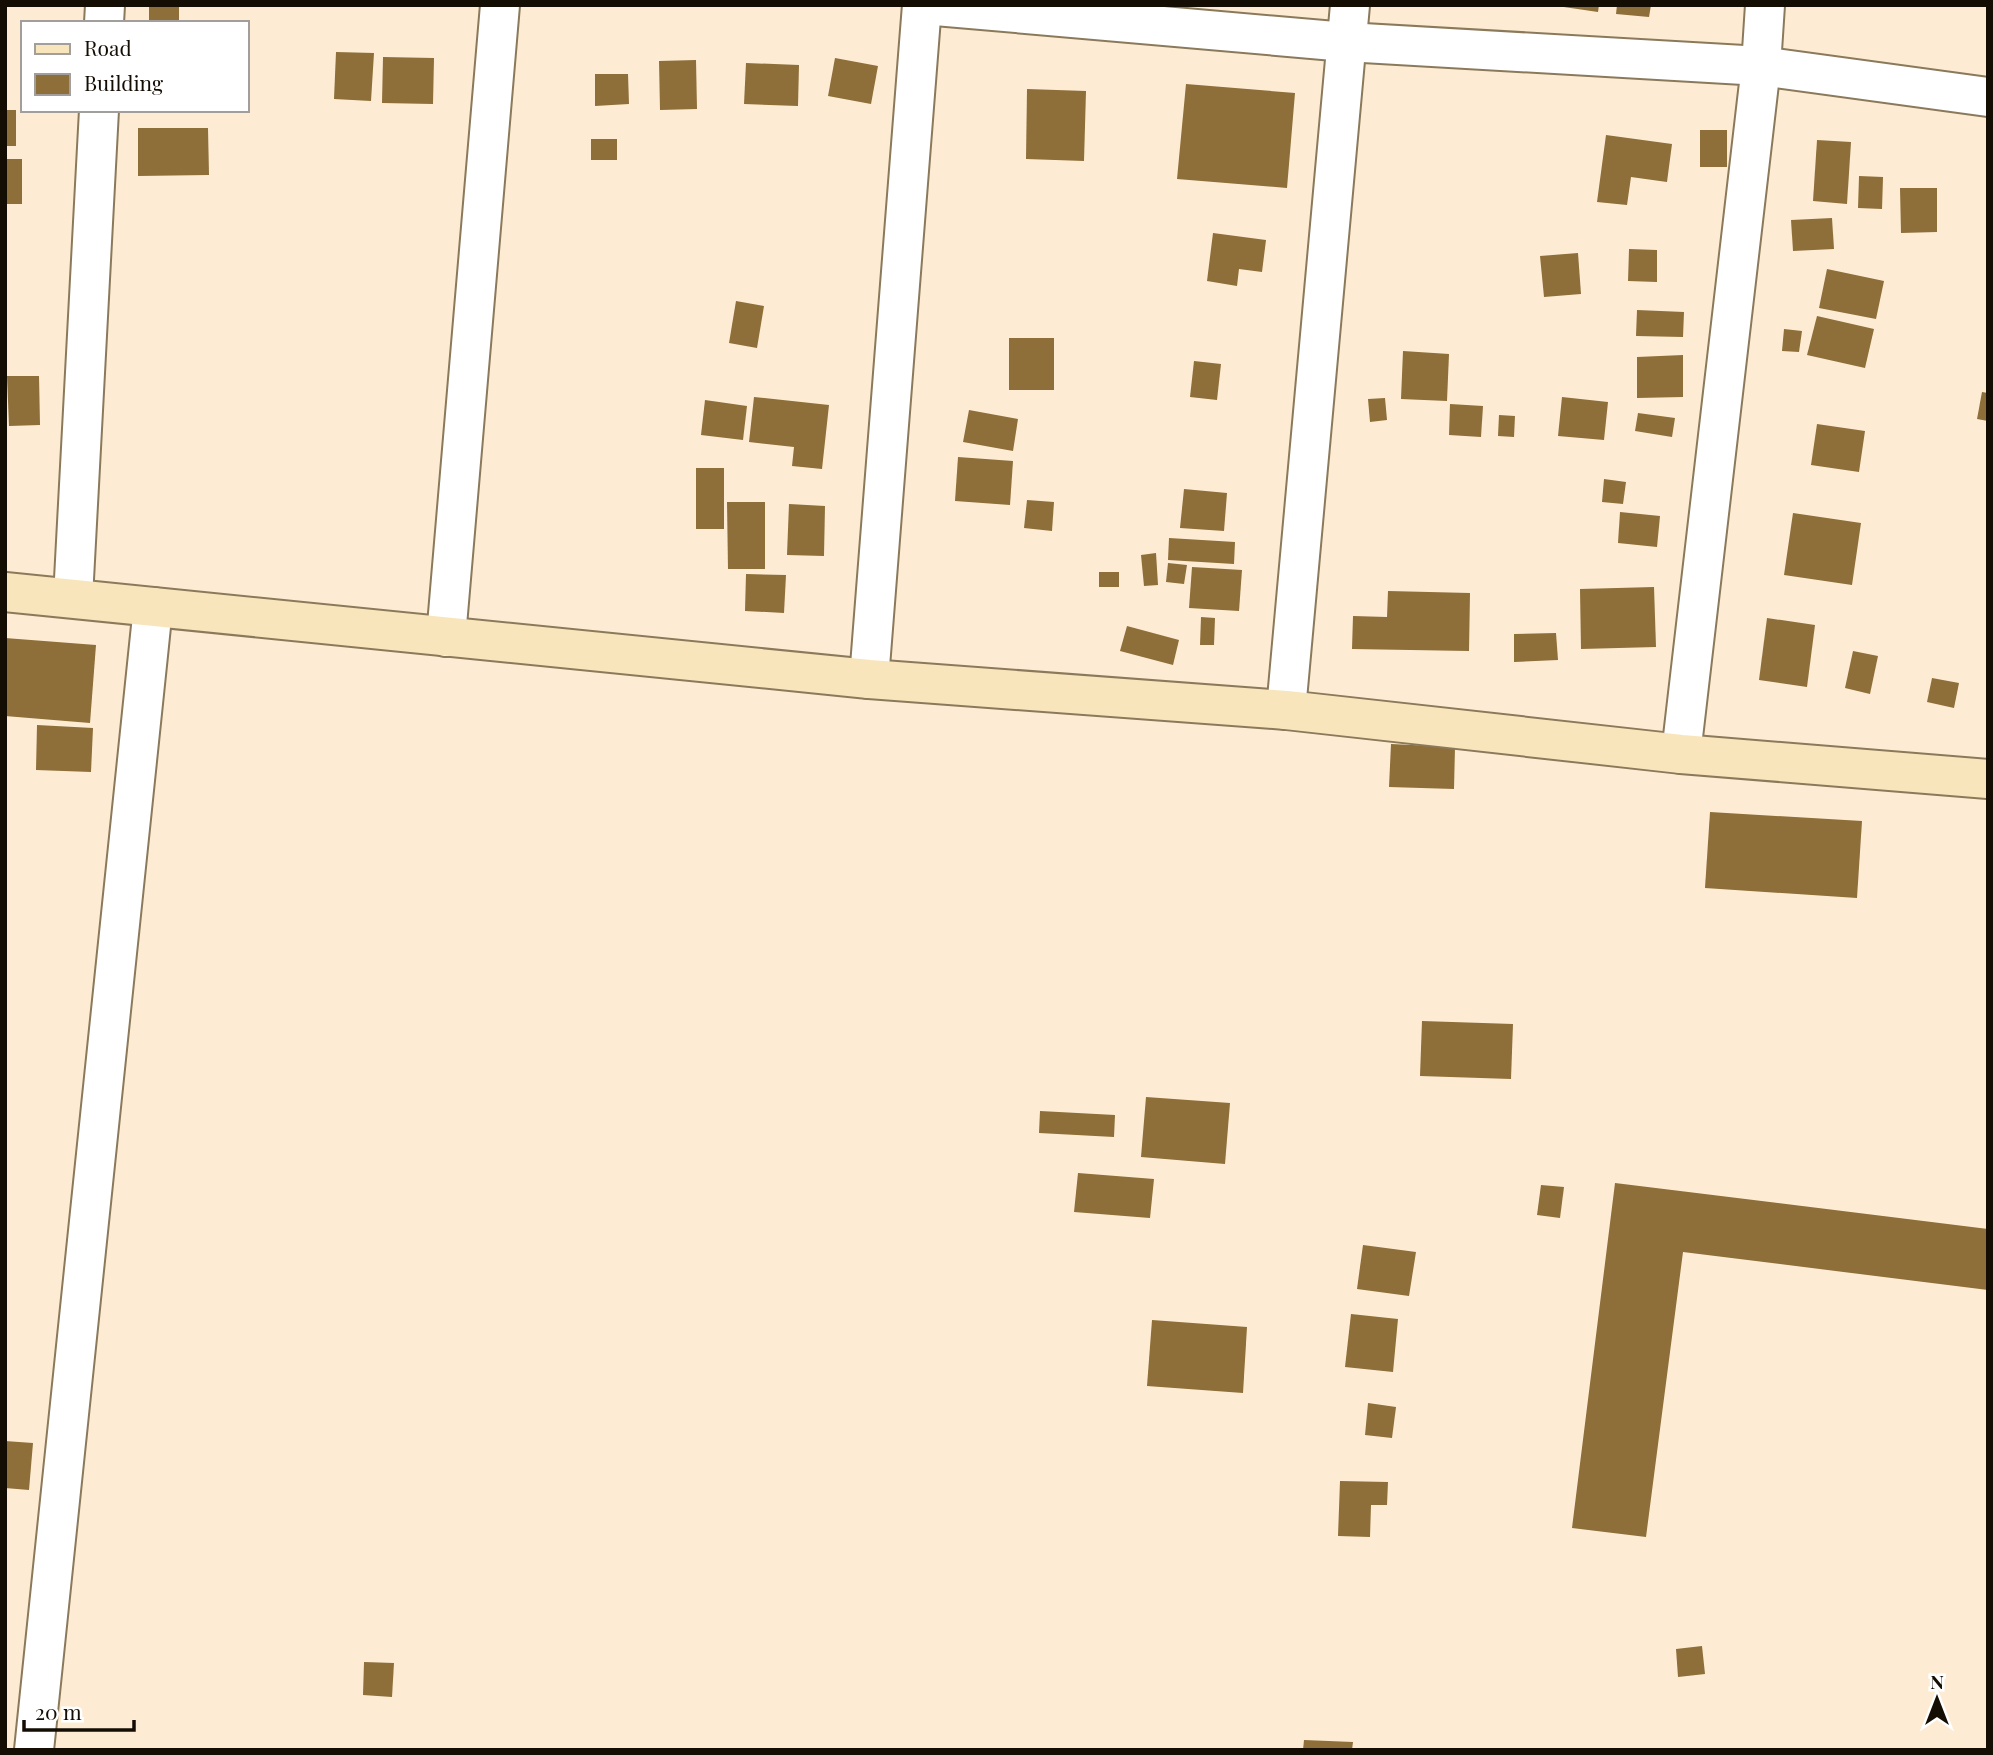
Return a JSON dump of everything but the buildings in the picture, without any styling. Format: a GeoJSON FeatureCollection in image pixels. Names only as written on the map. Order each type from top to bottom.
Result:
{"type":"FeatureCollection","features":[{"type":"Feature","properties":{"kind":"street"},"geometry":{"type":"LineString","coordinates":[[446,637],[499,5]]}},
{"type":"Feature","properties":{"kind":"street"},"geometry":{"type":"LineString","coordinates":[[869,680],[923,5],[1346,43],[1762,66],[1988,97]]}},
{"type":"Feature","properties":{"kind":"street"},"geometry":{"type":"LineString","coordinates":[[1286,710],[1350,5]]}},
{"type":"Feature","properties":{"kind":"street"},"geometry":{"type":"LineString","coordinates":[[1681,754],[1762,66],[1765,5]]}},
{"type":"Feature","properties":{"kind":"street"},"geometry":{"type":"LineString","coordinates":[[73,598],[99,112]]}},
{"type":"Feature","properties":{"kind":"street"},"geometry":{"type":"LineString","coordinates":[[5,592],[869,680],[1286,710],[1681,754],[1988,779]]}},
{"type":"Feature","properties":{"kind":"street"},"geometry":{"type":"LineString","coordinates":[[34,1750],[153,607]]}}]}
